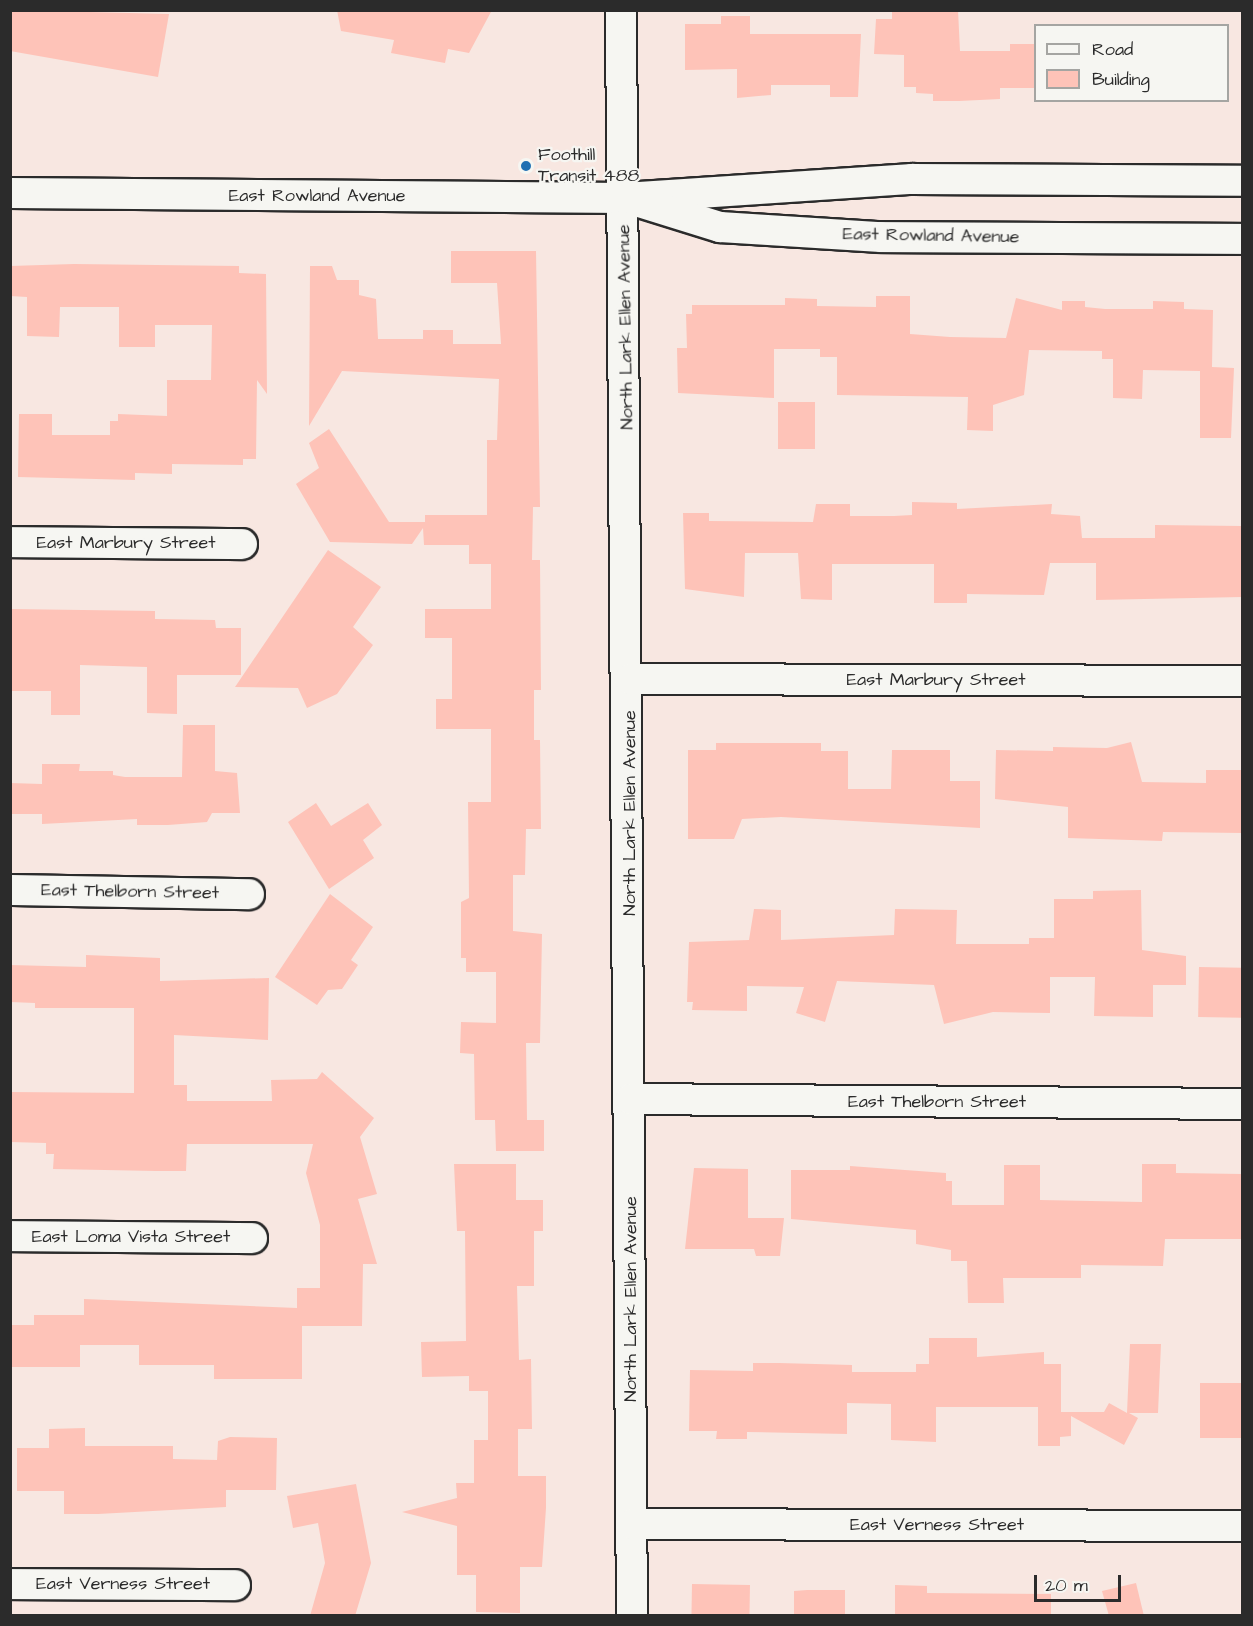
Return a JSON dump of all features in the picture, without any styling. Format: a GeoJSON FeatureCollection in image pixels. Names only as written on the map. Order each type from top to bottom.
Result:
{"type":"FeatureCollection","features":[{"type":"Feature","properties":{"kind":"street","name":"North Lark Ellen Avenue"},"geometry":{"type":"LineString","coordinates":[[621,10],[630,679],[632,1616]]}},
{"type":"Feature","properties":{"kind":"street","name":"East Rowland Avenue"},"geometry":{"type":"LineString","coordinates":[[10,193],[624,198],[912,180],[1242,181]]}},
{"type":"Feature","properties":{"kind":"street","name":"East Rowland Avenue"},"geometry":{"type":"LineString","coordinates":[[624,198],[720,227],[881,237],[1242,239]]}},
{"type":"Feature","properties":{"kind":"street","name":"East Marbury Street"},"geometry":{"type":"LineString","coordinates":[[10,542],[242,544]]}},
{"type":"Feature","properties":{"kind":"street","name":"East Marbury Street"},"geometry":{"type":"LineString","coordinates":[[630,679],[1242,681]]}},
{"type":"Feature","properties":{"kind":"street","name":"East Thelborn Street"},"geometry":{"type":"LineString","coordinates":[[10,890],[249,894]]}},
{"type":"Feature","properties":{"kind":"street","name":"East Thelborn Street"},"geometry":{"type":"LineString","coordinates":[[631,1100],[1242,1104]]}},
{"type":"Feature","properties":{"kind":"street","name":"East Loma Vista Street"},"geometry":{"type":"LineString","coordinates":[[10,1236],[252,1238]]}},
{"type":"Feature","properties":{"kind":"street","name":"East Verness Street"},"geometry":{"type":"LineString","coordinates":[[632,1524],[1242,1526]]}},
{"type":"Feature","properties":{"kind":"street","name":"East Verness Street"},"geometry":{"type":"LineString","coordinates":[[10,1584],[235,1585]]}},
{"type":"Feature","properties":{"kind":"building"},"geometry":{"type":"Polygon","coordinates":[[[10,10],[169,14],[158,77],[10,51],[10,10]]]}},
{"type":"Feature","properties":{"kind":"building"},"geometry":{"type":"Polygon","coordinates":[[[337,10],[492,10],[469,53],[448,49],[445,63],[391,53],[394,40],[341,31],[337,10]]]}},
{"type":"Feature","properties":{"kind":"building"},"geometry":{"type":"Polygon","coordinates":[[[892,10],[958,10],[960,51],[1010,51],[1010,44],[1034,44],[1034,88],[1000,88],[1000,99],[959,101],[933,101],[933,94],[916,93],[916,87],[904,87],[904,55],[874,54],[876,19],[892,19],[892,10]]]}},
{"type":"Feature","properties":{"kind":"building"},"geometry":{"type":"Polygon","coordinates":[[[721,16],[750,16],[750,34],[861,34],[858,97],[830,97],[830,85],[771,85],[771,95],[737,98],[737,69],[685,70],[685,24],[721,24],[721,16]]]}},
{"type":"Feature","properties":{"kind":"building"},"geometry":{"type":"Polygon","coordinates":[[[451,251],[536,251],[540,507],[533,507],[532,560],[540,560],[541,690],[534,690],[534,740],[540,740],[541,829],[526,829],[525,875],[513,875],[513,931],[542,934],[540,1043],[526,1043],[527,1120],[544,1120],[544,1151],[496,1151],[495,1120],[475,1120],[474,1054],[460,1053],[461,1022],[496,1023],[496,972],[466,972],[466,958],[461,958],[461,902],[469,898],[468,802],[491,802],[491,729],[436,729],[436,699],[452,699],[452,638],[425,638],[425,609],[491,609],[491,564],[469,564],[469,545],[424,545],[423,528],[412,544],[330,542],[296,484],[319,468],[309,443],[329,429],[389,522],[425,522],[425,515],[487,515],[487,440],[497,440],[499,379],[342,371],[309,426],[310,266],[332,266],[337,280],[359,280],[359,295],[376,299],[378,339],[423,339],[423,330],[453,330],[453,344],[501,344],[497,283],[451,283],[451,251]]]}},
{"type":"Feature","properties":{"kind":"building"},"geometry":{"type":"Polygon","coordinates":[[[74,264],[239,266],[239,273],[266,274],[267,394],[257,380],[256,459],[243,459],[243,465],[172,464],[172,474],[135,473],[135,480],[18,477],[19,414],[52,414],[52,435],[110,435],[110,421],[118,421],[118,414],[167,416],[167,380],[211,380],[212,325],[155,325],[155,347],[119,347],[119,307],[60,307],[59,337],[27,336],[27,297],[10,296],[10,266],[74,264]]]}},
{"type":"Feature","properties":{"kind":"building"},"geometry":{"type":"Polygon","coordinates":[[[876,296],[910,296],[910,334],[950,337],[1006,338],[1016,298],[1062,310],[1062,301],[1085,301],[1085,307],[1105,309],[1153,309],[1153,301],[1184,302],[1184,309],[1213,310],[1212,367],[1234,368],[1231,438],[1200,438],[1200,371],[1143,370],[1142,399],[1113,398],[1113,359],[1102,359],[1102,351],[1029,350],[1024,395],[993,405],[993,431],[967,430],[968,397],[837,395],[837,357],[820,357],[820,349],[774,349],[774,398],[678,393],[677,348],[687,348],[686,314],[692,314],[692,305],[785,305],[785,298],[817,299],[817,306],[876,307],[876,296]]]}},
{"type":"Feature","properties":{"kind":"building"},"geometry":{"type":"Polygon","coordinates":[[[778,402],[815,402],[815,449],[778,449],[778,402]]]}},
{"type":"Feature","properties":{"kind":"building"},"geometry":{"type":"Polygon","coordinates":[[[912,502],[957,503],[957,509],[1052,504],[1051,514],[1080,516],[1082,538],[1155,538],[1155,525],[1242,526],[1242,597],[1096,600],[1096,563],[1050,563],[1044,595],[967,594],[967,603],[934,603],[934,564],[832,564],[832,600],[801,599],[798,553],[745,553],[744,597],[685,589],[683,513],[709,513],[709,521],[813,522],[816,504],[850,504],[850,516],[894,516],[912,515],[912,502]]]}},
{"type":"Feature","properties":{"kind":"building"},"geometry":{"type":"Polygon","coordinates":[[[328,550],[381,587],[353,627],[373,645],[337,694],[307,708],[298,688],[235,687],[328,550]]]}},
{"type":"Feature","properties":{"kind":"building"},"geometry":{"type":"Polygon","coordinates":[[[10,609],[155,611],[155,619],[215,620],[216,628],[241,628],[241,675],[177,675],[177,714],[147,713],[147,667],[80,665],[80,715],[51,715],[51,691],[10,691],[10,609]]]}},
{"type":"Feature","properties":{"kind":"building"},"geometry":{"type":"Polygon","coordinates":[[[183,725],[215,725],[215,771],[237,773],[240,813],[212,813],[207,822],[168,825],[137,825],[137,819],[42,824],[42,814],[10,814],[10,783],[42,784],[42,764],[80,764],[79,771],[113,771],[113,775],[125,777],[182,777],[183,725]]]}},
{"type":"Feature","properties":{"kind":"building"},"geometry":{"type":"Polygon","coordinates":[[[1131,742],[1142,782],[1206,783],[1206,770],[1242,770],[1242,833],[1163,832],[1162,841],[1068,838],[1068,807],[995,799],[996,750],[1053,751],[1053,747],[1107,748],[1131,742]]]}},
{"type":"Feature","properties":{"kind":"building"},"geometry":{"type":"Polygon","coordinates":[[[716,743],[821,743],[821,751],[848,751],[848,789],[891,789],[892,750],[950,750],[950,781],[980,781],[980,828],[781,817],[742,819],[734,839],[688,839],[688,750],[716,750],[716,743]]]}},
{"type":"Feature","properties":{"kind":"building"},"geometry":{"type":"Polygon","coordinates":[[[316,803],[331,826],[368,803],[382,825],[363,840],[374,858],[329,889],[288,822],[316,803]]]}},
{"type":"Feature","properties":{"kind":"building"},"geometry":{"type":"Polygon","coordinates":[[[1141,890],[1142,950],[1186,956],[1186,985],[1153,985],[1153,1017],[1094,1016],[1095,977],[1050,977],[1050,1013],[993,1012],[944,1024],[934,985],[837,981],[825,1022],[796,1013],[804,987],[747,986],[747,1011],[692,1010],[693,1002],[687,1002],[689,942],[749,940],[754,909],[781,910],[781,940],[894,935],[895,909],[957,910],[956,944],[1029,944],[1029,938],[1054,938],[1054,899],[1093,899],[1093,891],[1141,890]]]}},
{"type":"Feature","properties":{"kind":"building"},"geometry":{"type":"Polygon","coordinates":[[[330,894],[373,927],[351,960],[358,965],[342,989],[328,990],[317,1005],[275,977],[330,894]]]}},
{"type":"Feature","properties":{"kind":"building"},"geometry":{"type":"Polygon","coordinates":[[[86,955],[160,958],[160,981],[269,978],[268,1040],[174,1035],[174,1085],[187,1085],[187,1101],[272,1101],[271,1080],[317,1079],[322,1072],[374,1118],[360,1137],[377,1194],[358,1199],[377,1264],[363,1264],[362,1326],[302,1326],[302,1379],[214,1379],[214,1365],[139,1365],[139,1345],[80,1345],[80,1367],[10,1367],[10,1325],[34,1325],[34,1315],[84,1315],[84,1299],[297,1308],[297,1288],[320,1288],[320,1225],[306,1173],[313,1144],[187,1144],[186,1171],[156,1171],[53,1169],[54,1154],[46,1154],[46,1143],[10,1142],[10,1092],[134,1093],[134,1008],[35,1008],[35,1003],[10,1002],[10,965],[86,967],[86,955]]]}},
{"type":"Feature","properties":{"kind":"building"},"geometry":{"type":"Polygon","coordinates":[[[1199,967],[1242,968],[1241,1018],[1198,1017],[1199,967]]]}},
{"type":"Feature","properties":{"kind":"building"},"geometry":{"type":"Polygon","coordinates":[[[454,1164],[516,1164],[516,1200],[543,1200],[543,1231],[534,1231],[534,1286],[517,1286],[519,1360],[531,1359],[532,1429],[518,1429],[518,1476],[546,1476],[542,1567],[520,1567],[520,1613],[476,1612],[476,1575],[457,1575],[457,1526],[402,1512],[457,1498],[456,1483],[474,1483],[474,1440],[488,1440],[488,1391],[469,1391],[469,1376],[422,1377],[421,1342],[466,1341],[465,1231],[457,1231],[454,1164]]]}},
{"type":"Feature","properties":{"kind":"building"},"geometry":{"type":"Polygon","coordinates":[[[1142,1164],[1176,1164],[1176,1173],[1242,1174],[1242,1239],[1165,1239],[1163,1266],[1081,1265],[1081,1278],[1003,1278],[1004,1303],[968,1303],[967,1261],[951,1261],[951,1250],[916,1244],[916,1230],[791,1219],[791,1170],[850,1170],[850,1166],[946,1173],[946,1181],[952,1181],[952,1205],[1004,1205],[1004,1165],[1040,1165],[1040,1200],[1142,1202],[1142,1164]]]}},
{"type":"Feature","properties":{"kind":"building"},"geometry":{"type":"Polygon","coordinates":[[[694,1168],[748,1169],[748,1218],[784,1218],[780,1256],[756,1256],[754,1249],[685,1249],[694,1168]]]}},
{"type":"Feature","properties":{"kind":"building"},"geometry":{"type":"Polygon","coordinates":[[[929,1338],[977,1338],[977,1357],[1044,1352],[1044,1364],[1061,1364],[1061,1412],[1104,1412],[1109,1403],[1127,1413],[1130,1344],[1161,1344],[1158,1413],[1129,1413],[1138,1418],[1124,1445],[1071,1416],[1071,1436],[1060,1437],[1060,1446],[1038,1446],[1038,1407],[936,1407],[936,1442],[891,1440],[891,1404],[847,1403],[847,1434],[747,1432],[747,1439],[716,1439],[717,1431],[689,1431],[690,1370],[753,1371],[753,1363],[779,1363],[852,1365],[852,1372],[916,1372],[916,1364],[929,1364],[929,1338]]]}},
{"type":"Feature","properties":{"kind":"building"},"geometry":{"type":"Polygon","coordinates":[[[1200,1383],[1242,1383],[1242,1438],[1200,1438],[1200,1383]]]}},
{"type":"Feature","properties":{"kind":"building"},"geometry":{"type":"Polygon","coordinates":[[[85,1428],[85,1446],[173,1446],[173,1459],[217,1460],[218,1441],[230,1437],[277,1438],[276,1490],[226,1490],[226,1507],[98,1514],[64,1514],[64,1491],[17,1491],[17,1448],[49,1448],[49,1429],[85,1428]]]}},
{"type":"Feature","properties":{"kind":"building"},"geometry":{"type":"Polygon","coordinates":[[[356,1484],[371,1563],[355,1616],[310,1616],[325,1563],[318,1523],[293,1528],[287,1496],[356,1484]]]}},
{"type":"Feature","properties":{"kind":"building"},"geometry":{"type":"Polygon","coordinates":[[[1136,1583],[1144,1616],[1109,1616],[1102,1591],[1136,1583]]]}},
{"type":"Feature","properties":{"kind":"building"},"geometry":{"type":"Polygon","coordinates":[[[692,1584],[750,1585],[749,1616],[691,1616],[692,1584]]]}},
{"type":"Feature","properties":{"kind":"building"},"geometry":{"type":"Polygon","coordinates":[[[895,1585],[927,1586],[927,1593],[1051,1594],[1051,1616],[895,1616],[895,1585]]]}},
{"type":"Feature","properties":{"kind":"building"},"geometry":{"type":"Polygon","coordinates":[[[845,1590],[845,1616],[794,1616],[794,1591],[845,1590]]]}},
{"type":"Feature","properties":{"kind":"place","name":"Foothill Transit 488"},"geometry":{"type":"Point","coordinates":[526,166]}}]}
